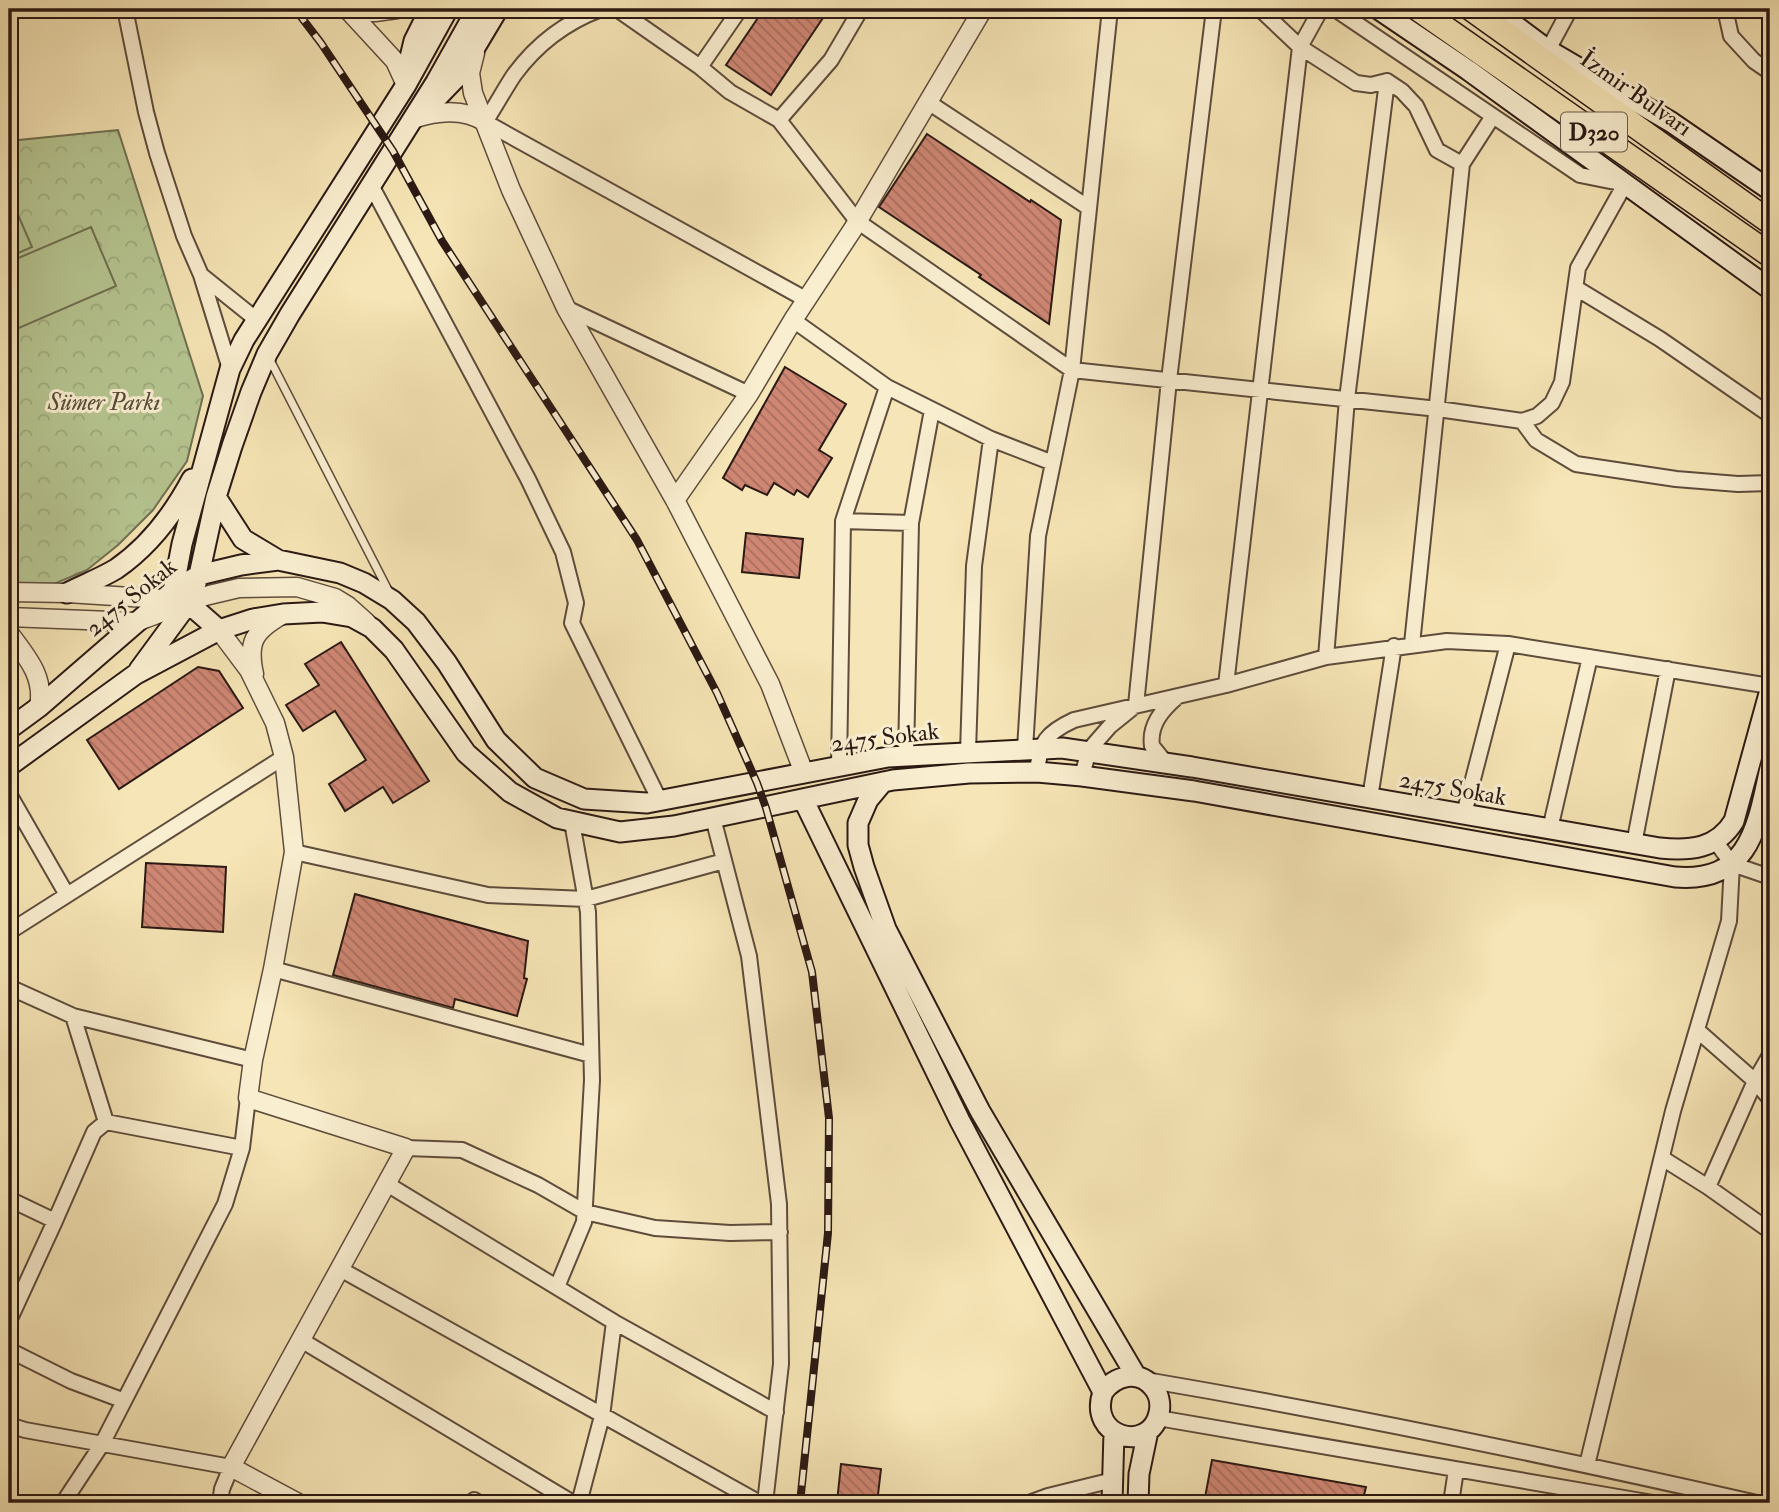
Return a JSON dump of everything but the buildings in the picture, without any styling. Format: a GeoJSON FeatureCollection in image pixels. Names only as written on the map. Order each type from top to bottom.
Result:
{"type":"FeatureCollection","features":[{"type":"Feature","properties":{"kind":"main road"},"geometry":{"type":"LineString","coordinates":[[406,85],[410,52],[430,9]]}},
{"type":"Feature","properties":{"kind":"main road"},"geometry":{"type":"LineString","coordinates":[[9,766],[136,674],[175,597],[182,544],[230,369],[257,320],[406,85],[448,9]]}},
{"type":"Feature","properties":{"kind":"main road"},"geometry":{"type":"LineString","coordinates":[[199,575],[216,497],[251,392],[267,354],[289,314],[413,119],[477,9]]}},
{"type":"Feature","properties":{"kind":"main road"},"geometry":{"type":"LineString","coordinates":[[413,119],[450,87],[498,9]]}},
{"type":"Feature","properties":{"kind":"main road"},"geometry":{"type":"LineString","coordinates":[[1378,9],[1468,70],[1770,289]]}},
{"type":"Feature","properties":{"kind":"main road","name":"D320"},"geometry":{"type":"LineString","coordinates":[[1418,9],[1770,255]]}},
{"type":"Feature","properties":{"kind":"main road","name":"İzmir Bulvarı"},"geometry":{"type":"LineString","coordinates":[[1471,9],[1770,222]]}},
{"type":"Feature","properties":{"kind":"main road"},"geometry":{"type":"LineString","coordinates":[[1493,9],[1548,50],[1671,122],[1770,191]]}},
{"type":"Feature","properties":{"kind":"main road"},"geometry":{"type":"LineString","coordinates":[[67,593],[115,569],[139,551],[167,520],[207,450]]}},
{"type":"Feature","properties":{"kind":"main road"},"geometry":{"type":"LineString","coordinates":[[216,497],[243,539],[278,560]]}},
{"type":"Feature","properties":{"kind":"main road","name":"2475 Sokak"},"geometry":{"type":"LineString","coordinates":[[9,729],[39,707],[136,622],[175,597],[199,575],[278,560],[340,573],[364,583],[392,600],[416,622],[447,663],[496,740],[535,778],[584,799],[647,803],[906,755],[1032,748],[1088,750],[1634,844],[1681,849],[1703,847],[1716,842]]}},
{"type":"Feature","properties":{"kind":"main road"},"geometry":{"type":"LineString","coordinates":[[175,597],[219,630]]}},
{"type":"Feature","properties":{"kind":"main road","name":"2475 Sokak"},"geometry":{"type":"LineString","coordinates":[[136,674],[219,630],[253,619],[322,612],[352,617],[372,628],[394,650],[466,752],[510,792],[557,818],[620,832],[674,826],[883,782],[969,773],[1037,772],[1207,794],[1675,877],[1704,876],[1732,864]]}},
{"type":"Feature","properties":{"kind":"main road"},"geometry":{"type":"LineString","coordinates":[[1716,842],[1728,830],[1737,812],[1770,688]]}},
{"type":"Feature","properties":{"kind":"main road"},"geometry":{"type":"LineString","coordinates":[[1732,864],[1742,854],[1755,830],[1770,768]]}},
{"type":"Feature","properties":{"kind":"main road"},"geometry":{"type":"LineString","coordinates":[[883,782],[868,800],[858,823],[858,845],[886,929],[979,1111],[1141,1378],[1158,1395],[1160,1405],[1139,1474],[1138,1503]]}},
{"type":"Feature","properties":{"kind":"main road"},"geometry":{"type":"LineString","coordinates":[[803,799],[960,1121],[1103,1392]]}},
{"type":"Feature","properties":{"kind":"main road"},"geometry":{"type":"LineString","coordinates":[[1141,1378],[1117,1379],[1103,1392],[1100,1412],[1103,1421],[1114,1432],[1128,1436],[1139,1435],[1153,1424]]}},
{"type":"Feature","properties":{"kind":"main road"},"geometry":{"type":"LineString","coordinates":[[1112,1503],[1114,1432]]}},
{"type":"Feature","properties":{"kind":"street"},"geometry":{"type":"LineString","coordinates":[[125,9],[157,153],[184,236],[201,275],[230,369]]}},
{"type":"Feature","properties":{"kind":"street"},"geometry":{"type":"LineString","coordinates":[[348,10],[375,12],[397,9]]}},
{"type":"Feature","properties":{"kind":"street"},"geometry":{"type":"LineString","coordinates":[[485,122],[514,75],[540,46],[571,21],[601,9]]}},
{"type":"Feature","properties":{"kind":"street"},"geometry":{"type":"LineString","coordinates":[[617,9],[700,67],[730,92],[779,120],[858,221],[1072,370],[1438,409],[1522,421],[1537,416],[1552,403],[1562,382],[1578,268],[1625,184],[1580,175],[1335,9]]}},
{"type":"Feature","properties":{"kind":"street"},"geometry":{"type":"LineString","coordinates":[[700,67],[740,9]]}},
{"type":"Feature","properties":{"kind":"street"},"geometry":{"type":"LineString","coordinates":[[779,120],[831,60],[861,9]]}},
{"type":"Feature","properties":{"kind":"street"},"geometry":{"type":"LineString","coordinates":[[675,500],[749,394],[793,320],[858,221],[983,9]]}},
{"type":"Feature","properties":{"kind":"street"},"geometry":{"type":"LineString","coordinates":[[1037,772],[1032,748],[1038,536],[1072,370],[1110,9]]}},
{"type":"Feature","properties":{"kind":"street"},"geometry":{"type":"LineString","coordinates":[[1082,776],[1088,750],[1110,726],[1136,705],[1169,380],[1214,9]]}},
{"type":"Feature","properties":{"kind":"street"},"geometry":{"type":"LineString","coordinates":[[1252,9],[1262,11],[1300,47],[1356,83],[1371,85],[1387,81],[1402,91],[1416,106],[1437,150],[1462,164]]}},
{"type":"Feature","properties":{"kind":"street"},"geometry":{"type":"LineString","coordinates":[[1226,685],[1300,47],[1321,9]]}},
{"type":"Feature","properties":{"kind":"street"},"geometry":{"type":"LineString","coordinates":[[1548,50],[1570,9]]}},
{"type":"Feature","properties":{"kind":"street"},"geometry":{"type":"LineString","coordinates":[[1725,9],[1731,36],[1754,61],[1770,72]]}},
{"type":"Feature","properties":{"kind":"street"},"geometry":{"type":"LineString","coordinates":[[348,10],[395,61],[406,85]]}},
{"type":"Feature","properties":{"kind":"street"},"geometry":{"type":"LineString","coordinates":[[480,41],[471,68],[473,93],[511,190],[566,308],[675,500],[770,684],[804,773]]}},
{"type":"Feature","properties":{"kind":"street"},"geometry":{"type":"LineString","coordinates":[[1325,657],[1347,399],[1387,81]]}},
{"type":"Feature","properties":{"kind":"street"},"geometry":{"type":"LineString","coordinates":[[928,102],[1089,208]]}},
{"type":"Feature","properties":{"kind":"street"},"geometry":{"type":"LineString","coordinates":[[413,119],[430,114],[470,114],[807,300]]}},
{"type":"Feature","properties":{"kind":"street"},"geometry":{"type":"LineString","coordinates":[[1412,644],[1462,164],[1493,116]]}},
{"type":"Feature","properties":{"kind":"street"},"geometry":{"type":"LineString","coordinates":[[371,185],[528,479],[563,552],[576,603],[572,623],[660,801]]}},
{"type":"Feature","properties":{"kind":"street"},"geometry":{"type":"LineString","coordinates":[[201,275],[257,320]]}},
{"type":"Feature","properties":{"kind":"street"},"geometry":{"type":"LineString","coordinates":[[1576,288],[1660,339],[1770,415]]}},
{"type":"Feature","properties":{"kind":"street"},"geometry":{"type":"LineString","coordinates":[[566,308],[749,394]]}},
{"type":"Feature","properties":{"kind":"street"},"geometry":{"type":"LineString","coordinates":[[793,320],[887,387],[990,439],[1053,463]]}},
{"type":"Feature","properties":{"kind":"street"},"geometry":{"type":"LineString","coordinates":[[839,766],[843,521],[887,387]]}},
{"type":"Feature","properties":{"kind":"street"},"geometry":{"type":"LineString","coordinates":[[906,755],[911,523],[932,410]]}},
{"type":"Feature","properties":{"kind":"street"},"geometry":{"type":"LineString","coordinates":[[1522,421],[1536,440],[1576,464],[1676,479],[1738,484],[1770,483]]}},
{"type":"Feature","properties":{"kind":"street"},"geometry":{"type":"LineString","coordinates":[[968,752],[974,566],[990,439]]}},
{"type":"Feature","properties":{"kind":"street"},"geometry":{"type":"LineString","coordinates":[[843,521],[911,523]]}},
{"type":"Feature","properties":{"kind":"street"},"geometry":{"type":"LineString","coordinates":[[9,593],[175,597],[239,588],[310,589],[348,606],[372,628]]}},
{"type":"Feature","properties":{"kind":"street"},"geometry":{"type":"LineString","coordinates":[[255,681],[251,659],[254,638],[267,624],[283,614]]}},
{"type":"Feature","properties":{"kind":"street"},"geometry":{"type":"LineString","coordinates":[[9,617],[136,622]]}},
{"type":"Feature","properties":{"kind":"street"},"geometry":{"type":"LineString","coordinates":[[63,1503],[102,1444],[122,1400],[213,1229],[235,1176],[242,1148],[253,1060],[294,852],[284,757],[275,723],[249,670],[219,630]]}},
{"type":"Feature","properties":{"kind":"street"},"geometry":{"type":"LineString","coordinates":[[9,634],[25,654],[39,681],[42,692],[39,707]]}},
{"type":"Feature","properties":{"kind":"street"},"geometry":{"type":"LineString","coordinates":[[1032,748],[1074,720],[1226,685],[1325,657],[1447,641],[1508,644],[1770,688]]}},
{"type":"Feature","properties":{"kind":"street"},"geometry":{"type":"LineString","coordinates":[[1464,814],[1508,644]]}},
{"type":"Feature","properties":{"kind":"street"},"geometry":{"type":"LineString","coordinates":[[1370,798],[1394,646]]}},
{"type":"Feature","properties":{"kind":"street"},"geometry":{"type":"LineString","coordinates":[[1550,829],[1590,657]]}},
{"type":"Feature","properties":{"kind":"street"},"geometry":{"type":"LineString","coordinates":[[1634,844],[1668,669]]}},
{"type":"Feature","properties":{"kind":"street"},"geometry":{"type":"LineString","coordinates":[[1165,762],[1152,746],[1152,731],[1164,710],[1180,695]]}},
{"type":"Feature","properties":{"kind":"street"},"geometry":{"type":"LineString","coordinates":[[9,932],[284,757]]}},
{"type":"Feature","properties":{"kind":"street"},"geometry":{"type":"LineString","coordinates":[[9,794],[67,895]]}},
{"type":"Feature","properties":{"kind":"street"},"geometry":{"type":"LineString","coordinates":[[340,1269],[763,1503],[781,1364],[779,1204],[749,956],[713,818]]}},
{"type":"Feature","properties":{"kind":"street"},"geometry":{"type":"LineString","coordinates":[[557,1287],[584,1222],[592,1080],[588,912],[572,822]]}},
{"type":"Feature","properties":{"kind":"street"},"geometry":{"type":"LineString","coordinates":[[1716,842],[1732,864],[1770,877]]}},
{"type":"Feature","properties":{"kind":"street"},"geometry":{"type":"LineString","coordinates":[[294,852],[488,895],[586,899],[724,861]]}},
{"type":"Feature","properties":{"kind":"street"},"geometry":{"type":"LineString","coordinates":[[1587,1465],[1662,1158],[1729,922],[1732,864]]}},
{"type":"Feature","properties":{"kind":"street"},"geometry":{"type":"LineString","coordinates":[[273,969],[592,1055]]}},
{"type":"Feature","properties":{"kind":"street"},"geometry":{"type":"LineString","coordinates":[[10,992],[73,1016],[253,1060]]}},
{"type":"Feature","properties":{"kind":"street"},"geometry":{"type":"LineString","coordinates":[[73,1016],[106,1122]]}},
{"type":"Feature","properties":{"kind":"street"},"geometry":{"type":"LineString","coordinates":[[1697,1030],[1755,1081],[1770,1099]]}},
{"type":"Feature","properties":{"kind":"street"},"geometry":{"type":"LineString","coordinates":[[1708,1187],[1755,1081],[1770,1055]]}},
{"type":"Feature","properties":{"kind":"street"},"geometry":{"type":"LineString","coordinates":[[248,1098],[406,1148],[463,1150],[538,1185],[584,1212],[655,1228],[730,1233],[780,1232]]}},
{"type":"Feature","properties":{"kind":"street"},"geometry":{"type":"LineString","coordinates":[[106,1122],[242,1148]]}},
{"type":"Feature","properties":{"kind":"street"},"geometry":{"type":"LineString","coordinates":[[9,1321],[94,1132],[106,1122]]}},
{"type":"Feature","properties":{"kind":"street"},"geometry":{"type":"LineString","coordinates":[[220,1503],[222,1489],[231,1467],[406,1148]]}},
{"type":"Feature","properties":{"kind":"street"},"geometry":{"type":"LineString","coordinates":[[1662,1158],[1770,1231]]}},
{"type":"Feature","properties":{"kind":"street"},"geometry":{"type":"LineString","coordinates":[[387,1184],[614,1322],[776,1412]]}},
{"type":"Feature","properties":{"kind":"street"},"geometry":{"type":"LineString","coordinates":[[9,1199],[55,1221]]}},
{"type":"Feature","properties":{"kind":"street"},"geometry":{"type":"LineString","coordinates":[[579,1503],[602,1416],[614,1322]]}},
{"type":"Feature","properties":{"kind":"street"},"geometry":{"type":"LineString","coordinates":[[301,1340],[573,1503]]}},
{"type":"Feature","properties":{"kind":"street"},"geometry":{"type":"LineString","coordinates":[[9,1350],[71,1381],[122,1400]]}},
{"type":"Feature","properties":{"kind":"street"},"geometry":{"type":"LineString","coordinates":[[1141,1378],[1297,1406],[1587,1465],[1757,1503]]}},
{"type":"Feature","properties":{"kind":"street"},"geometry":{"type":"LineString","coordinates":[[1153,1424],[1653,1503]]}},
{"type":"Feature","properties":{"kind":"street"},"geometry":{"type":"LineString","coordinates":[[9,1425],[231,1467],[298,1503]]}},
{"type":"Feature","properties":{"kind":"street"},"geometry":{"type":"LineString","coordinates":[[1451,1503],[1456,1470]]}},
{"type":"Feature","properties":{"kind":"street"},"geometry":{"type":"LineString","coordinates":[[1029,1503],[1113,1480]]}},
{"type":"Feature","properties":{"kind":"street"},"geometry":{"type":"LineString","coordinates":[[473,1503],[474,1500],[479,1503]]}},
{"type":"Feature","properties":{"kind":"lane"},"geometry":{"type":"LineString","coordinates":[[267,354],[392,600]]}},
{"type":"Feature","properties":{"kind":"green space","name":"Sümer Parkı"},"geometry":{"type":"Polygon","coordinates":[[[118,130],[203,396],[187,461],[153,510],[118,545],[87,570],[54,584],[9,583],[9,141],[118,130]]]}},
{"type":"Feature","properties":{"kind":"green space"},"geometry":{"type":"Polygon","coordinates":[[[9,194],[32,247],[9,257],[9,194]]]}},
{"type":"Feature","properties":{"kind":"green space"},"geometry":{"type":"Polygon","coordinates":[[[91,227],[116,286],[12,331],[9,323],[9,262],[91,227]]]}},
{"type":"Feature","properties":{"kind":"railway"},"geometry":{"type":"LineString","coordinates":[[295,9],[393,151],[442,241],[637,540],[717,693],[766,808],[812,972],[829,1118],[828,1233],[800,1503]]}}]}
